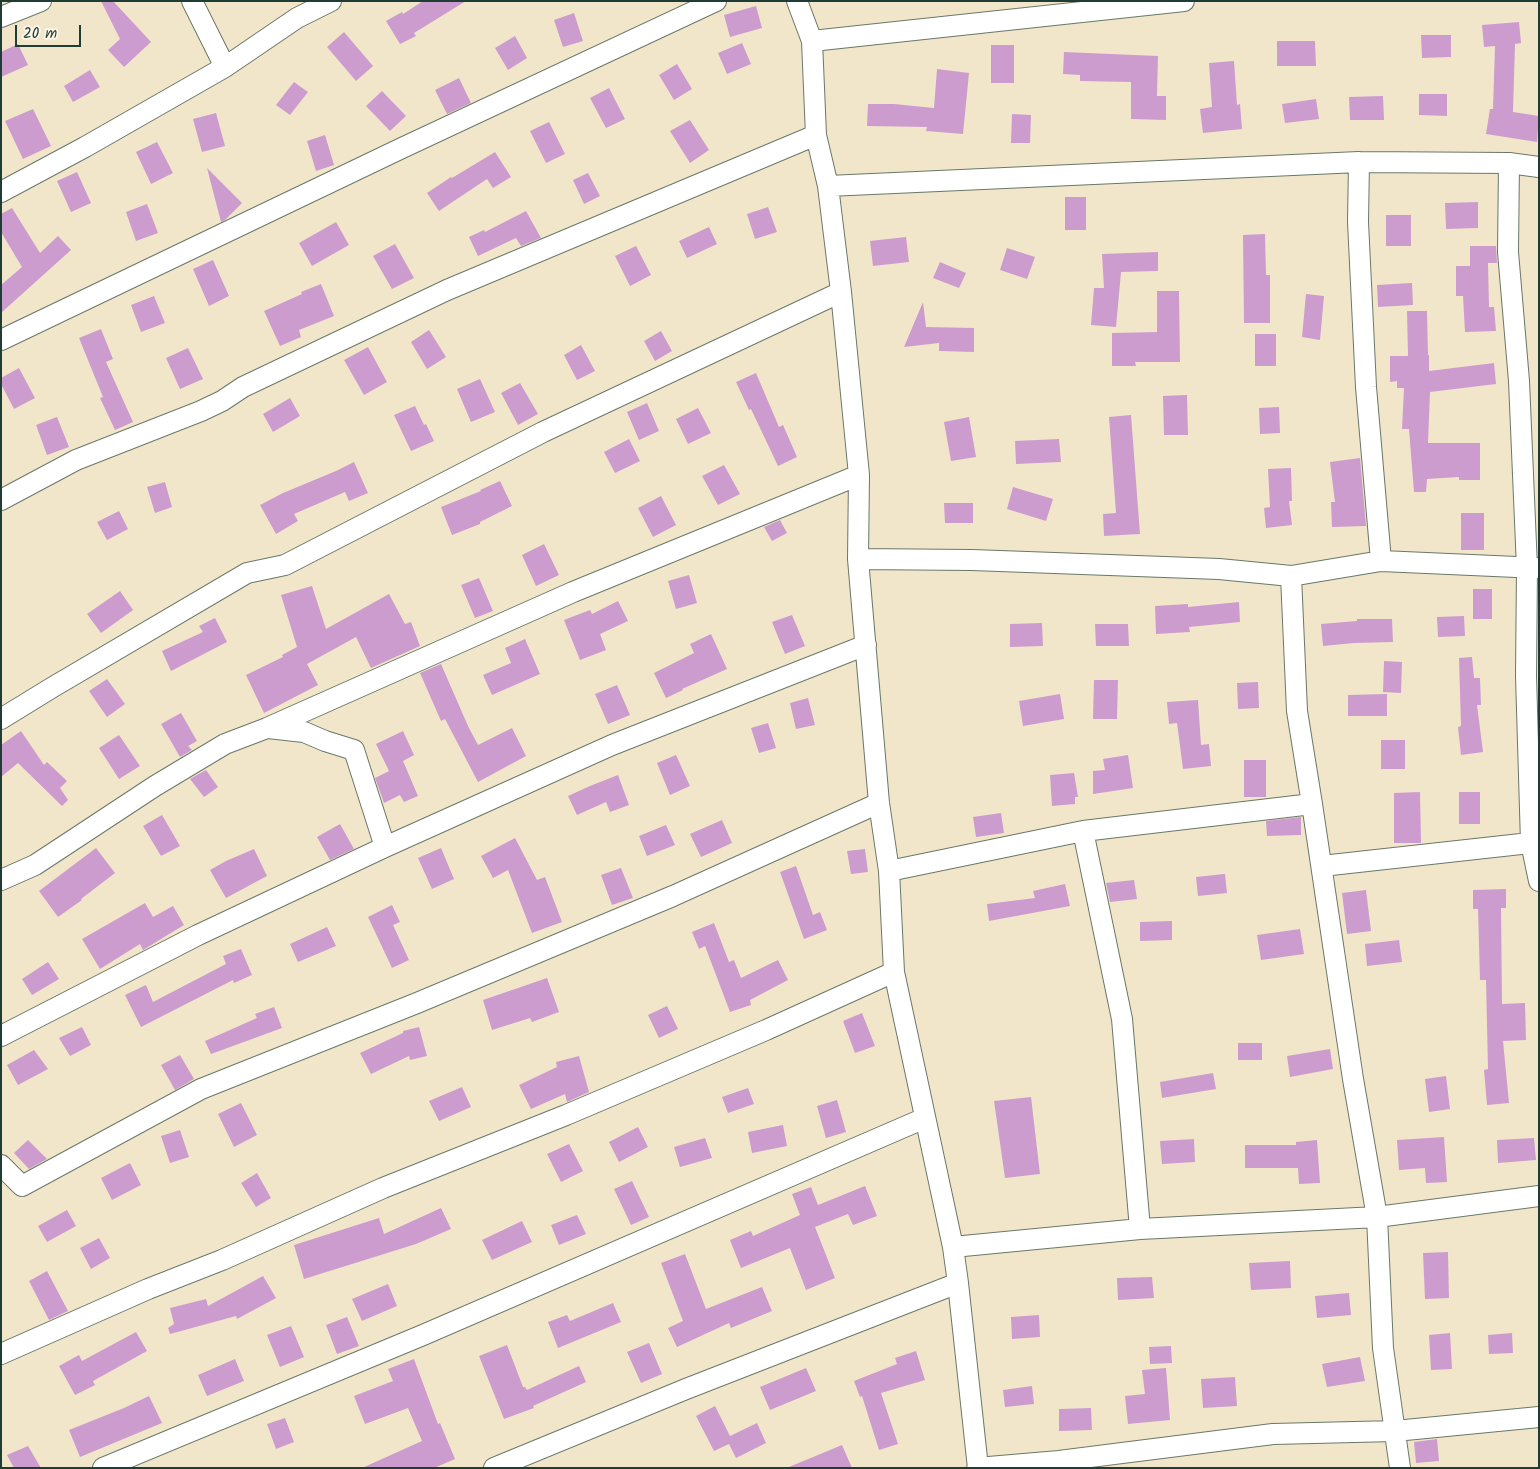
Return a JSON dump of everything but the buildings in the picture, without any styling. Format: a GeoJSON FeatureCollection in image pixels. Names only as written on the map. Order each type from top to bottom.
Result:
{"type":"FeatureCollection","features":[{"type":"Feature","properties":{"kind":"street"},"geometry":{"type":"LineString","coordinates":[[1,17],[41,1]]}},
{"type":"Feature","properties":{"kind":"street"},"geometry":{"type":"LineString","coordinates":[[192,1],[225,67]]}},
{"type":"Feature","properties":{"kind":"street"},"geometry":{"type":"LineString","coordinates":[[1,192],[225,67],[297,18],[331,1]]}},
{"type":"Feature","properties":{"kind":"street"},"geometry":{"type":"LineString","coordinates":[[1,340],[402,148],[716,1]]}},
{"type":"Feature","properties":{"kind":"street"},"geometry":{"type":"LineString","coordinates":[[797,1],[812,41],[816,135],[828,186],[841,292],[859,475],[858,559],[879,803],[889,871],[894,972],[953,1247],[977,1468],[1059,1461],[1273,1434],[1395,1431],[1539,1417]]}},
{"type":"Feature","properties":{"kind":"street"},"geometry":{"type":"LineString","coordinates":[[812,41],[1184,1]]}},
{"type":"Feature","properties":{"kind":"street"},"geometry":{"type":"LineString","coordinates":[[1,500],[76,460],[201,411],[222,401],[243,386],[447,290],[816,135]]}},
{"type":"Feature","properties":{"kind":"street"},"geometry":{"type":"LineString","coordinates":[[828,186],[1359,162],[1509,163],[1539,167]]}},
{"type":"Feature","properties":{"kind":"street"},"geometry":{"type":"LineString","coordinates":[[1359,162],[1358,222],[1366,386],[1381,561]]}},
{"type":"Feature","properties":{"kind":"street"},"geometry":{"type":"LineString","coordinates":[[1509,163],[1508,252],[1533,568],[1526,676],[1535,842],[1539,881]]}},
{"type":"Feature","properties":{"kind":"street"},"geometry":{"type":"LineString","coordinates":[[1,719],[52,687],[247,574],[285,565],[543,432],[841,292]]}},
{"type":"Feature","properties":{"kind":"street"},"geometry":{"type":"LineString","coordinates":[[1,880],[35,865],[155,786],[225,744],[267,728],[573,592],[859,475]]}},
{"type":"Feature","properties":{"kind":"street"},"geometry":{"type":"LineString","coordinates":[[858,559],[972,560],[1219,569],[1291,576],[1381,561],[1533,568]]}},
{"type":"Feature","properties":{"kind":"street"},"geometry":{"type":"LineString","coordinates":[[1291,576],[1297,711],[1353,1079],[1377,1217],[1383,1348],[1400,1468]]}},
{"type":"Feature","properties":{"kind":"street"},"geometry":{"type":"LineString","coordinates":[[1,1036],[198,935],[385,847],[612,745],[866,645]]}},
{"type":"Feature","properties":{"kind":"street"},"geometry":{"type":"LineString","coordinates":[[267,728],[304,732],[354,750],[385,847]]}},
{"type":"Feature","properties":{"kind":"street"},"geometry":{"type":"LineString","coordinates":[[1,1165],[22,1186],[201,1089],[417,1003],[673,896],[879,803]]}},
{"type":"Feature","properties":{"kind":"street"},"geometry":{"type":"LineString","coordinates":[[889,871],[1083,831],[1312,804]]}},
{"type":"Feature","properties":{"kind":"street"},"geometry":{"type":"LineString","coordinates":[[1083,831],[1122,1018],[1140,1229]]}},
{"type":"Feature","properties":{"kind":"street"},"geometry":{"type":"LineString","coordinates":[[1322,866],[1535,842]]}},
{"type":"Feature","properties":{"kind":"street"},"geometry":{"type":"LineString","coordinates":[[1,1354],[222,1260],[383,1188],[566,1115],[757,1034],[894,972]]}},
{"type":"Feature","properties":{"kind":"street"},"geometry":{"type":"LineString","coordinates":[[103,1468],[432,1331],[925,1118]]}},
{"type":"Feature","properties":{"kind":"street"},"geometry":{"type":"LineString","coordinates":[[953,1247],[1140,1229],[1377,1217],[1539,1196]]}},
{"type":"Feature","properties":{"kind":"street"},"geometry":{"type":"LineString","coordinates":[[494,1468],[686,1389],[958,1283]]}}]}
